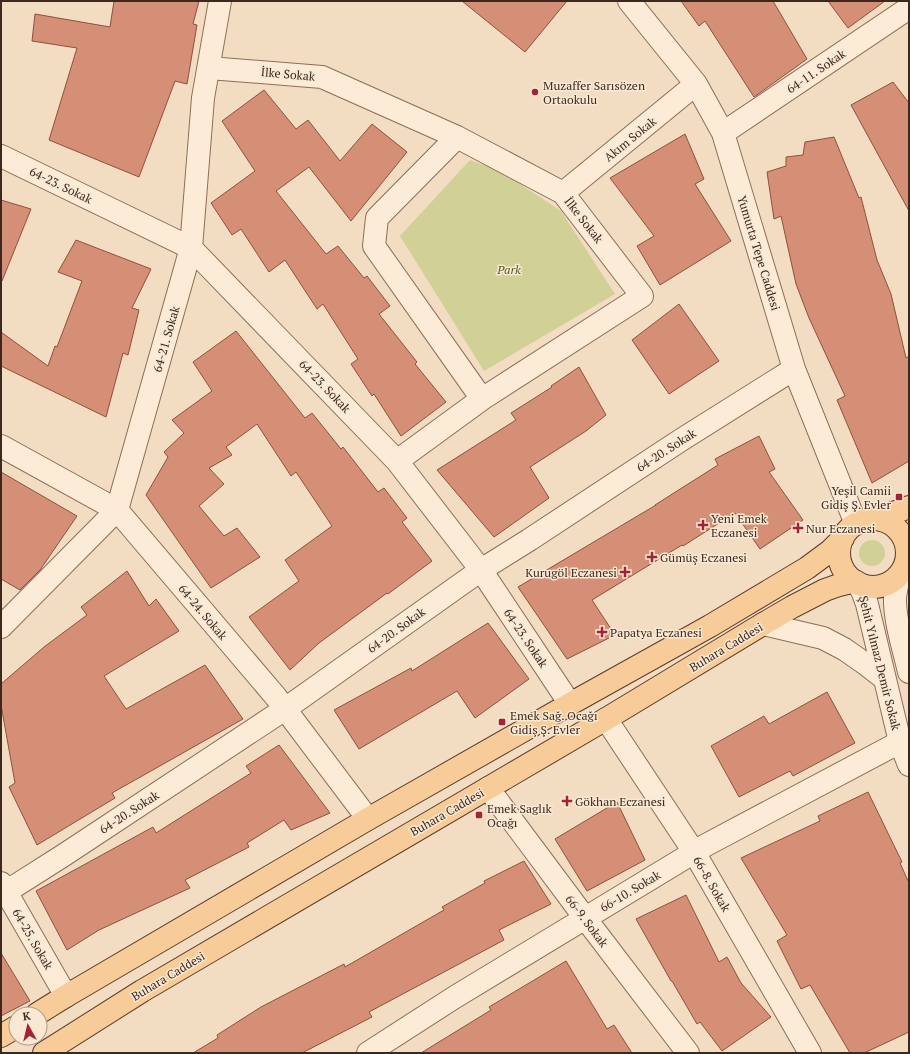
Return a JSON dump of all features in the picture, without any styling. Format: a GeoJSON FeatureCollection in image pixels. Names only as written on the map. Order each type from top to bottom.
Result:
{"type":"FeatureCollection","features":[{"type":"Feature","properties":{"kind":"main road"},"geometry":{"type":"LineString","coordinates":[[48,1007],[368,820],[570,704],[710,626],[807,568],[858,527],[909,506]]}},
{"type":"Feature","properties":{"kind":"main road"},"geometry":{"type":"LineString","coordinates":[[881,520],[894,525],[903,536],[906,542],[908,556],[905,566],[894,580],[889,583],[877,587],[870,587],[856,582],[848,575],[841,564],[840,551],[858,527],[881,520]]}},
{"type":"Feature","properties":{"kind":"main road","name":"Buhara Caddesi"},"geometry":{"type":"LineString","coordinates":[[53,1051],[142,991],[606,719],[792,607],[826,590],[839,585],[856,582]]}},
{"type":"Feature","properties":{"kind":"street","name":"64-21. Sokak"},"geometry":{"type":"LineString","coordinates":[[1,627],[117,510],[192,248],[203,98],[220,1]]}},
{"type":"Feature","properties":{"kind":"street","name":"Yumurta Tepe Caddesi"},"geometry":{"type":"LineString","coordinates":[[629,1],[696,84],[723,133],[794,369],[858,527]]}},
{"type":"Feature","properties":{"kind":"street","name":"64-11. Sokak"},"geometry":{"type":"LineString","coordinates":[[723,133],[906,18]]}},
{"type":"Feature","properties":{"kind":"street","name":"İlke Sokak"},"geometry":{"type":"LineString","coordinates":[[209,68],[322,77],[457,137],[563,193],[642,296],[482,399],[397,461]]}},
{"type":"Feature","properties":{"kind":"street","name":"Akım Sokak"},"geometry":{"type":"LineString","coordinates":[[563,193],[696,84]]}},
{"type":"Feature","properties":{"kind":"street"},"geometry":{"type":"LineString","coordinates":[[457,137],[377,218],[374,246],[482,399]]}},
{"type":"Feature","properties":{"kind":"street","name":"64-23. Sokak"},"geometry":{"type":"LineString","coordinates":[[1,156],[192,248],[397,461],[481,570],[570,704]]}},
{"type":"Feature","properties":{"kind":"street","name":"64-20. Sokak"},"geometry":{"type":"LineString","coordinates":[[3,890],[64,855],[285,709],[481,570],[681,440],[794,369]]}},
{"type":"Feature","properties":{"kind":"street","name":"64-24. Sokak"},"geometry":{"type":"LineString","coordinates":[[1,446],[117,510],[271,691],[368,820]]}},
{"type":"Feature","properties":{"kind":"street"},"geometry":{"type":"LineString","coordinates":[[905,566],[896,592],[896,606],[897,618],[909,672]]}},
{"type":"Feature","properties":{"kind":"street","name":"Şehit Yılmaz Demir Sokak"},"geometry":{"type":"LineString","coordinates":[[856,582],[863,593],[906,757]]}},
{"type":"Feature","properties":{"kind":"street"},"geometry":{"type":"LineString","coordinates":[[763,624],[823,638],[844,649],[885,679]]}},
{"type":"Feature","properties":{"kind":"street","name":"66-8. Sokak"},"geometry":{"type":"LineString","coordinates":[[606,719],[694,852],[810,1053]]}},
{"type":"Feature","properties":{"kind":"street","name":"66-10. Sokak"},"geometry":{"type":"LineString","coordinates":[[368,1053],[455,997],[694,852],[906,757]]}},
{"type":"Feature","properties":{"kind":"street","name":"66-9. Sokak"},"geometry":{"type":"LineString","coordinates":[[488,788],[688,1053]]}},
{"type":"Feature","properties":{"kind":"street","name":"64-25. Sokak"},"geometry":{"type":"LineString","coordinates":[[3,890],[66,996]]}},
{"type":"Feature","properties":{"kind":"green space","name":"Park"},"geometry":{"type":"Polygon","coordinates":[[[470,160],[500,171],[561,211],[615,294],[484,371],[400,236],[470,160]]]}},
{"type":"Feature","properties":{"kind":"green space"},"geometry":{"type":"Polygon","coordinates":[[[872,540],[882,543],[885,553],[882,563],[872,566],[862,563],[859,553],[862,543],[872,540]]]}},
{"type":"Feature","properties":{"kind":"building"},"geometry":{"type":"Polygon","coordinates":[[[114,1],[199,1],[193,24],[197,25],[187,84],[175,81],[139,177],[49,140],[77,48],[32,41],[35,14],[110,27],[114,1]]]}},
{"type":"Feature","properties":{"kind":"building"},"geometry":{"type":"Polygon","coordinates":[[[462,1],[567,1],[525,52],[462,1]]]}},
{"type":"Feature","properties":{"kind":"building"},"geometry":{"type":"Polygon","coordinates":[[[681,1],[773,1],[807,59],[754,97],[705,21],[699,26],[681,1]]]}},
{"type":"Feature","properties":{"kind":"building"},"geometry":{"type":"Polygon","coordinates":[[[828,1],[885,1],[848,28],[828,1]]]}},
{"type":"Feature","properties":{"kind":"building"},"geometry":{"type":"Polygon","coordinates":[[[893,82],[909,103],[909,211],[851,105],[893,82]]]}},
{"type":"Feature","properties":{"kind":"building"},"geometry":{"type":"Polygon","coordinates":[[[264,90],[296,129],[308,120],[340,161],[372,124],[407,152],[351,221],[309,167],[276,191],[326,254],[338,246],[364,278],[367,276],[390,306],[379,314],[417,362],[415,364],[446,402],[401,436],[374,394],[372,396],[351,364],[358,359],[323,304],[317,309],[285,260],[269,272],[241,229],[232,235],[211,203],[255,171],[222,121],[264,90]]]}},
{"type":"Feature","properties":{"kind":"building"},"geometry":{"type":"Polygon","coordinates":[[[685,134],[704,179],[695,184],[731,241],[660,285],[637,246],[654,236],[610,178],[685,134]]]}},
{"type":"Feature","properties":{"kind":"building"},"geometry":{"type":"Polygon","coordinates":[[[834,137],[859,198],[861,197],[877,260],[891,294],[906,358],[909,356],[909,461],[872,483],[837,400],[845,396],[809,318],[796,284],[781,216],[774,219],[767,172],[786,166],[786,157],[803,155],[805,142],[834,137]]]}},
{"type":"Feature","properties":{"kind":"building"},"geometry":{"type":"Polygon","coordinates":[[[1,200],[31,209],[2,281],[1,281],[1,200]]]}},
{"type":"Feature","properties":{"kind":"building"},"geometry":{"type":"Polygon","coordinates":[[[76,240],[151,269],[132,308],[139,310],[128,355],[123,353],[106,417],[1,366],[1,332],[48,366],[55,346],[57,347],[82,281],[58,272],[76,240]]]}},
{"type":"Feature","properties":{"kind":"building"},"geometry":{"type":"Polygon","coordinates":[[[679,304],[719,361],[669,394],[632,340],[679,304]]]}},
{"type":"Feature","properties":{"kind":"building"},"geometry":{"type":"Polygon","coordinates":[[[236,331],[305,418],[312,413],[341,449],[343,447],[378,492],[384,488],[407,518],[402,522],[432,561],[319,643],[290,670],[249,617],[299,581],[285,560],[332,526],[296,472],[291,476],[257,424],[226,447],[232,455],[209,468],[224,484],[199,506],[224,536],[237,528],[260,557],[211,588],[146,495],[168,457],[164,452],[184,433],[172,420],[212,391],[193,362],[236,331]]]}},
{"type":"Feature","properties":{"kind":"building"},"geometry":{"type":"Polygon","coordinates":[[[579,367],[606,415],[586,431],[530,467],[549,498],[494,537],[437,470],[516,420],[511,413],[552,387],[551,386],[579,367]]]}},
{"type":"Feature","properties":{"kind":"building"},"geometry":{"type":"Polygon","coordinates":[[[759,436],[775,469],[769,472],[803,520],[760,549],[735,513],[592,600],[615,635],[567,659],[518,587],[656,505],[718,465],[715,459],[759,436]]]}},
{"type":"Feature","properties":{"kind":"building"},"geometry":{"type":"Polygon","coordinates":[[[1,472],[77,516],[40,570],[20,590],[1,579],[1,472]]]}},
{"type":"Feature","properties":{"kind":"building"},"geometry":{"type":"Polygon","coordinates":[[[127,571],[149,606],[156,599],[179,631],[104,676],[126,709],[205,665],[243,719],[112,793],[115,798],[37,845],[9,787],[15,783],[1,705],[1,684],[44,647],[87,615],[81,607],[127,571]]]}},
{"type":"Feature","properties":{"kind":"building"},"geometry":{"type":"Polygon","coordinates":[[[488,623],[529,679],[475,718],[457,691],[359,749],[334,710],[411,668],[412,671],[488,623]]]}},
{"type":"Feature","properties":{"kind":"building"},"geometry":{"type":"Polygon","coordinates":[[[827,692],[855,743],[793,776],[790,771],[739,797],[711,746],[764,716],[769,724],[827,692]]]}},
{"type":"Feature","properties":{"kind":"building"},"geometry":{"type":"Polygon","coordinates":[[[279,745],[330,813],[291,830],[284,820],[247,843],[249,847],[185,880],[190,888],[99,930],[67,950],[36,891],[153,827],[156,833],[251,773],[246,766],[279,745]]]}},
{"type":"Feature","properties":{"kind":"building"},"geometry":{"type":"Polygon","coordinates":[[[868,792],[902,862],[900,863],[909,883],[909,1032],[864,1053],[850,1053],[810,985],[801,989],[777,941],[787,935],[741,858],[820,821],[818,816],[868,792]]]}},
{"type":"Feature","properties":{"kind":"building"},"geometry":{"type":"Polygon","coordinates":[[[617,802],[645,860],[587,891],[555,839],[617,802]]]}},
{"type":"Feature","properties":{"kind":"building"},"geometry":{"type":"Polygon","coordinates":[[[524,861],[551,904],[499,930],[504,940],[369,1012],[372,1017],[302,1053],[193,1053],[218,1038],[217,1035],[261,1007],[344,964],[345,967],[444,910],[442,907],[485,883],[484,881],[524,861]]]}},
{"type":"Feature","properties":{"kind":"building"},"geometry":{"type":"Polygon","coordinates":[[[686,895],[719,962],[727,957],[741,983],[771,1017],[722,1051],[700,1022],[697,1024],[636,919],[686,895]]]}},
{"type":"Feature","properties":{"kind":"building"},"geometry":{"type":"Polygon","coordinates":[[[1,953],[30,1001],[20,1006],[8,1006],[8,1012],[1,1016],[1,953]]]}},
{"type":"Feature","properties":{"kind":"building"},"geometry":{"type":"Polygon","coordinates":[[[566,961],[607,1029],[614,1025],[632,1053],[421,1053],[491,1010],[489,1007],[566,961]]]}},
{"type":"Feature","properties":{"kind":"place","name":"Muzaffer Sarısözen Ortaokulu"},"geometry":{"type":"Point","coordinates":[535,92]}},
{"type":"Feature","properties":{"kind":"place","name":"Yeşil Camii Gidiş Ş. Evler"},"geometry":{"type":"Point","coordinates":[899,497]}},
{"type":"Feature","properties":{"kind":"place","name":"Yeni Emek Eczanesi"},"geometry":{"type":"Point","coordinates":[703,525]}},
{"type":"Feature","properties":{"kind":"place","name":"Nur Eczanesi"},"geometry":{"type":"Point","coordinates":[798,528]}},
{"type":"Feature","properties":{"kind":"place","name":"Gümüş Eczanesi"},"geometry":{"type":"Point","coordinates":[652,557]}},
{"type":"Feature","properties":{"kind":"place","name":"Kurugöl Eczanesi"},"geometry":{"type":"Point","coordinates":[625,572]}},
{"type":"Feature","properties":{"kind":"place","name":"Papatya Eczanesi"},"geometry":{"type":"Point","coordinates":[602,632]}},
{"type":"Feature","properties":{"kind":"place","name":"Emek Sağ. Ocağı Gidiş Ş. Evler"},"geometry":{"type":"Point","coordinates":[502,722]}},
{"type":"Feature","properties":{"kind":"place","name":"Gökhan Eczanesi"},"geometry":{"type":"Point","coordinates":[567,801]}},
{"type":"Feature","properties":{"kind":"place","name":"Emek Saglık Ocağı"},"geometry":{"type":"Point","coordinates":[479,815]}}]}
